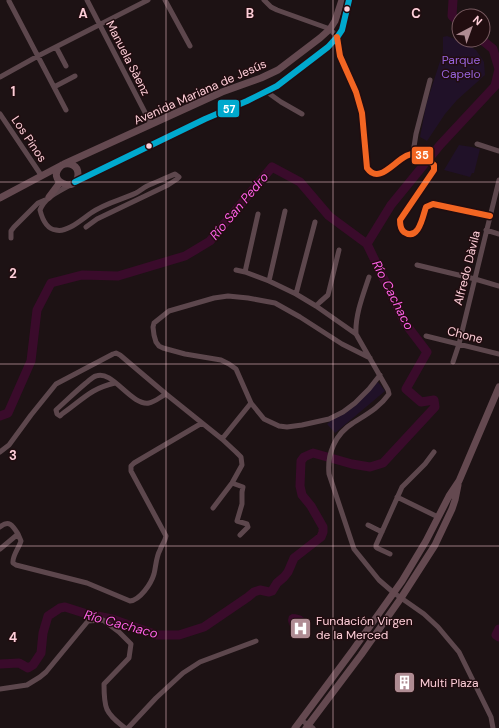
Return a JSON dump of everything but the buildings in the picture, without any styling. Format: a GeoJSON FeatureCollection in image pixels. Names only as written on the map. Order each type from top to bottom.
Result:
{"type":"FeatureCollection","features":[{"type":"Feature","properties":{"kind":"street","name":"Manuela Sàenz"},"geometry":{"type":"LineString","coordinates":[[87,0],[152,124]]}},
{"type":"Feature","properties":{"kind":"street"},"geometry":{"type":"LineString","coordinates":[[0,77],[56,46],[148,0]]}},
{"type":"Feature","properties":{"kind":"street"},"geometry":{"type":"LineString","coordinates":[[165,0],[190,46]]}},
{"type":"Feature","properties":{"kind":"street"},"geometry":{"type":"LineString","coordinates":[[264,0],[271,7],[277,10],[330,29],[337,38],[340,56],[356,92],[362,113],[367,168],[370,172],[380,174],[386,171],[402,157],[414,153],[423,156],[434,166],[434,170],[400,220],[401,227],[405,232],[414,234],[419,226],[426,207],[433,204],[490,216]]}},
{"type":"Feature","properties":{"kind":"street","name":"Avenida Mariana de Jesús"},"geometry":{"type":"LineString","coordinates":[[0,198],[63,164],[222,92],[268,75],[288,62],[330,29],[335,21],[342,0]]}},
{"type":"Feature","properties":{"kind":"street"},"geometry":{"type":"LineString","coordinates":[[11,238],[11,231],[14,227],[38,203],[73,183],[205,119],[267,92],[286,80],[328,47],[337,38],[342,30],[349,0]]}},
{"type":"Feature","properties":{"kind":"street"},"geometry":{"type":"LineString","coordinates":[[9,1],[66,110]]}},
{"type":"Feature","properties":{"kind":"street"},"geometry":{"type":"LineString","coordinates":[[56,46],[66,66]]}},
{"type":"Feature","properties":{"kind":"street"},"geometry":{"type":"LineString","coordinates":[[54,87],[75,76]]}},
{"type":"Feature","properties":{"kind":"street"},"geometry":{"type":"LineString","coordinates":[[414,153],[416,134],[430,80]]}},
{"type":"Feature","properties":{"kind":"street"},"geometry":{"type":"LineString","coordinates":[[267,92],[302,114]]}},
{"type":"Feature","properties":{"kind":"street","name":"Los Pinos"},"geometry":{"type":"LineString","coordinates":[[0,114],[39,176]]}},
{"type":"Feature","properties":{"kind":"street"},"geometry":{"type":"LineString","coordinates":[[477,144],[499,151]]}},
{"type":"Feature","properties":{"kind":"street"},"geometry":{"type":"LineString","coordinates":[[39,176],[59,181],[67,185],[73,183],[78,174],[72,164],[63,164],[59,167],[56,174],[59,181],[58,185],[42,204],[40,210],[45,224],[51,229],[55,230],[70,227],[93,211],[109,203],[136,193],[146,186],[175,174],[179,177],[168,185],[97,218],[86,227]]}},
{"type":"Feature","properties":{"kind":"street","name":"Alfredo Dàvila"},"geometry":{"type":"LineString","coordinates":[[454,362],[486,230],[496,203],[499,180]]}},
{"type":"Feature","properties":{"kind":"street"},"geometry":{"type":"LineString","coordinates":[[269,280],[285,211]]}},
{"type":"Feature","properties":{"kind":"street"},"geometry":{"type":"LineString","coordinates":[[245,272],[258,214]]}},
{"type":"Feature","properties":{"kind":"street"},"geometry":{"type":"LineString","coordinates":[[296,294],[315,222]]}},
{"type":"Feature","properties":{"kind":"street"},"geometry":{"type":"LineString","coordinates":[[486,230],[499,234]]}},
{"type":"Feature","properties":{"kind":"street"},"geometry":{"type":"LineString","coordinates":[[316,306],[328,295],[339,250]]}},
{"type":"Feature","properties":{"kind":"street"},"geometry":{"type":"LineString","coordinates":[[417,265],[499,286]]}},
{"type":"Feature","properties":{"kind":"street"},"geometry":{"type":"LineString","coordinates":[[236,270],[269,280],[296,294],[356,334]]}},
{"type":"Feature","properties":{"kind":"street"},"geometry":{"type":"LineString","coordinates":[[369,276],[355,325],[356,334],[380,375],[389,394],[382,403],[340,434],[330,454],[328,465],[329,474],[354,549],[379,580],[394,593],[424,614],[438,627],[458,652],[491,717],[493,728]]}},
{"type":"Feature","properties":{"kind":"street"},"geometry":{"type":"LineString","coordinates":[[370,358],[342,344],[275,303],[248,298],[228,296],[214,298],[169,311],[154,323],[153,327],[156,342],[159,346],[185,354],[221,360],[236,369],[251,403],[264,420],[279,426],[287,427],[302,425],[329,419],[343,412],[370,389],[380,375]]}},
{"type":"Feature","properties":{"kind":"street","name":"Chone"},"geometry":{"type":"LineString","coordinates":[[426,336],[499,354]]}},
{"type":"Feature","properties":{"kind":"street"},"geometry":{"type":"LineString","coordinates":[[0,452],[9,445],[56,384],[116,353],[222,439],[241,457],[242,465],[232,483],[213,508]]}},
{"type":"Feature","properties":{"kind":"street"},"geometry":{"type":"LineString","coordinates":[[115,383],[105,385],[90,393],[60,416],[56,414],[55,411],[71,395],[96,376],[101,375],[106,376],[115,383],[137,401],[144,403],[152,402],[166,394]]}},
{"type":"Feature","properties":{"kind":"street"},"geometry":{"type":"LineString","coordinates":[[301,720],[309,727],[401,598],[435,545],[455,500],[459,481],[499,387]]}},
{"type":"Feature","properties":{"kind":"street"},"geometry":{"type":"LineString","coordinates":[[222,439],[251,403]]}},
{"type":"Feature","properties":{"kind":"street"},"geometry":{"type":"LineString","coordinates":[[0,527],[4,524],[12,525],[22,541],[12,558],[13,563],[16,565],[87,583],[130,601],[135,601],[144,593],[154,576],[160,550],[165,542],[166,536],[131,471],[131,466],[202,423]]}},
{"type":"Feature","properties":{"kind":"street"},"geometry":{"type":"LineString","coordinates":[[390,554],[376,547],[397,497],[402,487],[425,464],[434,452]]}},
{"type":"Feature","properties":{"kind":"street"},"geometry":{"type":"LineString","coordinates":[[295,728],[402,581],[426,541],[448,496],[459,481]]}},
{"type":"Feature","properties":{"kind":"street"},"geometry":{"type":"LineString","coordinates":[[232,483],[243,487],[242,504],[237,521],[247,524],[248,527],[240,534]]}},
{"type":"Feature","properties":{"kind":"street"},"geometry":{"type":"LineString","coordinates":[[397,497],[438,517]]}},
{"type":"Feature","properties":{"kind":"street"},"geometry":{"type":"LineString","coordinates":[[368,525],[382,532]]}},
{"type":"Feature","properties":{"kind":"street"},"geometry":{"type":"LineString","coordinates":[[0,549],[18,534]]}},
{"type":"Feature","properties":{"kind":"street"},"geometry":{"type":"LineString","coordinates":[[402,581],[409,586]]}},
{"type":"Feature","properties":{"kind":"street"},"geometry":{"type":"LineString","coordinates":[[0,688],[27,686],[46,672],[88,621],[103,620],[119,632],[131,644],[129,658],[104,684],[105,706],[110,715],[126,728],[183,673],[200,662],[256,641]]}},
{"type":"Feature","properties":{"kind":"street"},"geometry":{"type":"LineString","coordinates":[[353,650],[361,655]]}},
{"type":"Feature","properties":{"kind":"green space","name":"Parque Capelo"},"geometry":{"type":"Polygon","coordinates":[[[447,36],[451,37],[451,48],[473,48],[476,50],[484,62],[485,75],[457,100],[445,114],[427,141],[420,137],[426,105],[443,52],[443,37],[447,36]]]}},
{"type":"Feature","properties":{"kind":"green space"},"geometry":{"type":"Polygon","coordinates":[[[459,145],[480,149],[474,173],[472,173],[470,177],[444,170],[459,145]]]}},
{"type":"Feature","properties":{"kind":"green space"},"geometry":{"type":"Polygon","coordinates":[[[378,382],[385,391],[335,433],[327,424],[378,382]]]}},
{"type":"Feature","properties":{"kind":"shaded area"},"geometry":{"type":"Polygon","coordinates":[[[292,614],[302,616],[304,618],[308,623],[309,628],[307,631],[299,633],[290,627],[288,620],[289,616],[292,614]]]}},
{"type":"Feature","properties":{"kind":"waterway","name":"Río San Pedro"},"geometry":{"type":"LineString","coordinates":[[452,8],[453,0]]}},
{"type":"Feature","properties":{"kind":"waterway","name":"Río San Pedro"},"geometry":{"type":"LineString","coordinates":[[0,416],[8,413],[31,361],[37,310],[51,283],[82,275],[118,276],[185,256],[210,241],[272,167],[300,182],[329,216],[367,244],[391,205],[440,145],[495,86],[499,69],[493,49],[491,47]]}},
{"type":"Feature","properties":{"kind":"waterway","name":"Río Cachaco"},"geometry":{"type":"LineString","coordinates":[[0,664],[19,663],[28,668],[33,665],[41,653],[43,633],[48,616],[60,608],[65,607],[87,614],[112,619],[157,635],[179,635],[204,627],[254,592],[260,590],[269,592],[272,591],[277,583],[288,572],[294,558],[321,537],[323,532],[323,527],[311,506],[302,495],[300,486],[301,461],[304,457],[313,453],[352,464],[370,467],[383,463],[435,407],[434,400],[421,402],[406,389],[427,352],[405,323],[367,244]]}},
{"type":"Feature","properties":{"kind":"waterway"},"geometry":{"type":"LineString","coordinates":[[499,629],[496,635],[499,637]]}},
{"type":"Feature","properties":{"kind":"transit line","name":"57"},"geometry":{"type":"LineString","coordinates":[[75,182],[277,86],[328,47],[338,36],[342,30],[349,0]]}},
{"type":"Feature","properties":{"kind":"transit line","name":"35"},"geometry":{"type":"LineString","coordinates":[[337,37],[340,56],[356,92],[362,113],[367,168],[373,173],[379,174],[412,154],[419,154],[434,165],[434,170],[400,220],[400,226],[403,231],[409,234],[417,231],[426,207],[433,204],[490,216]]}},
{"type":"Feature","properties":{"kind":"place","name":"Fundación Virgen de la Merced"},"geometry":{"type":"Point","coordinates":[301,628]}},
{"type":"Feature","properties":{"kind":"place","name":"Multi Plaza"},"geometry":{"type":"Point","coordinates":[404,683]}}]}
